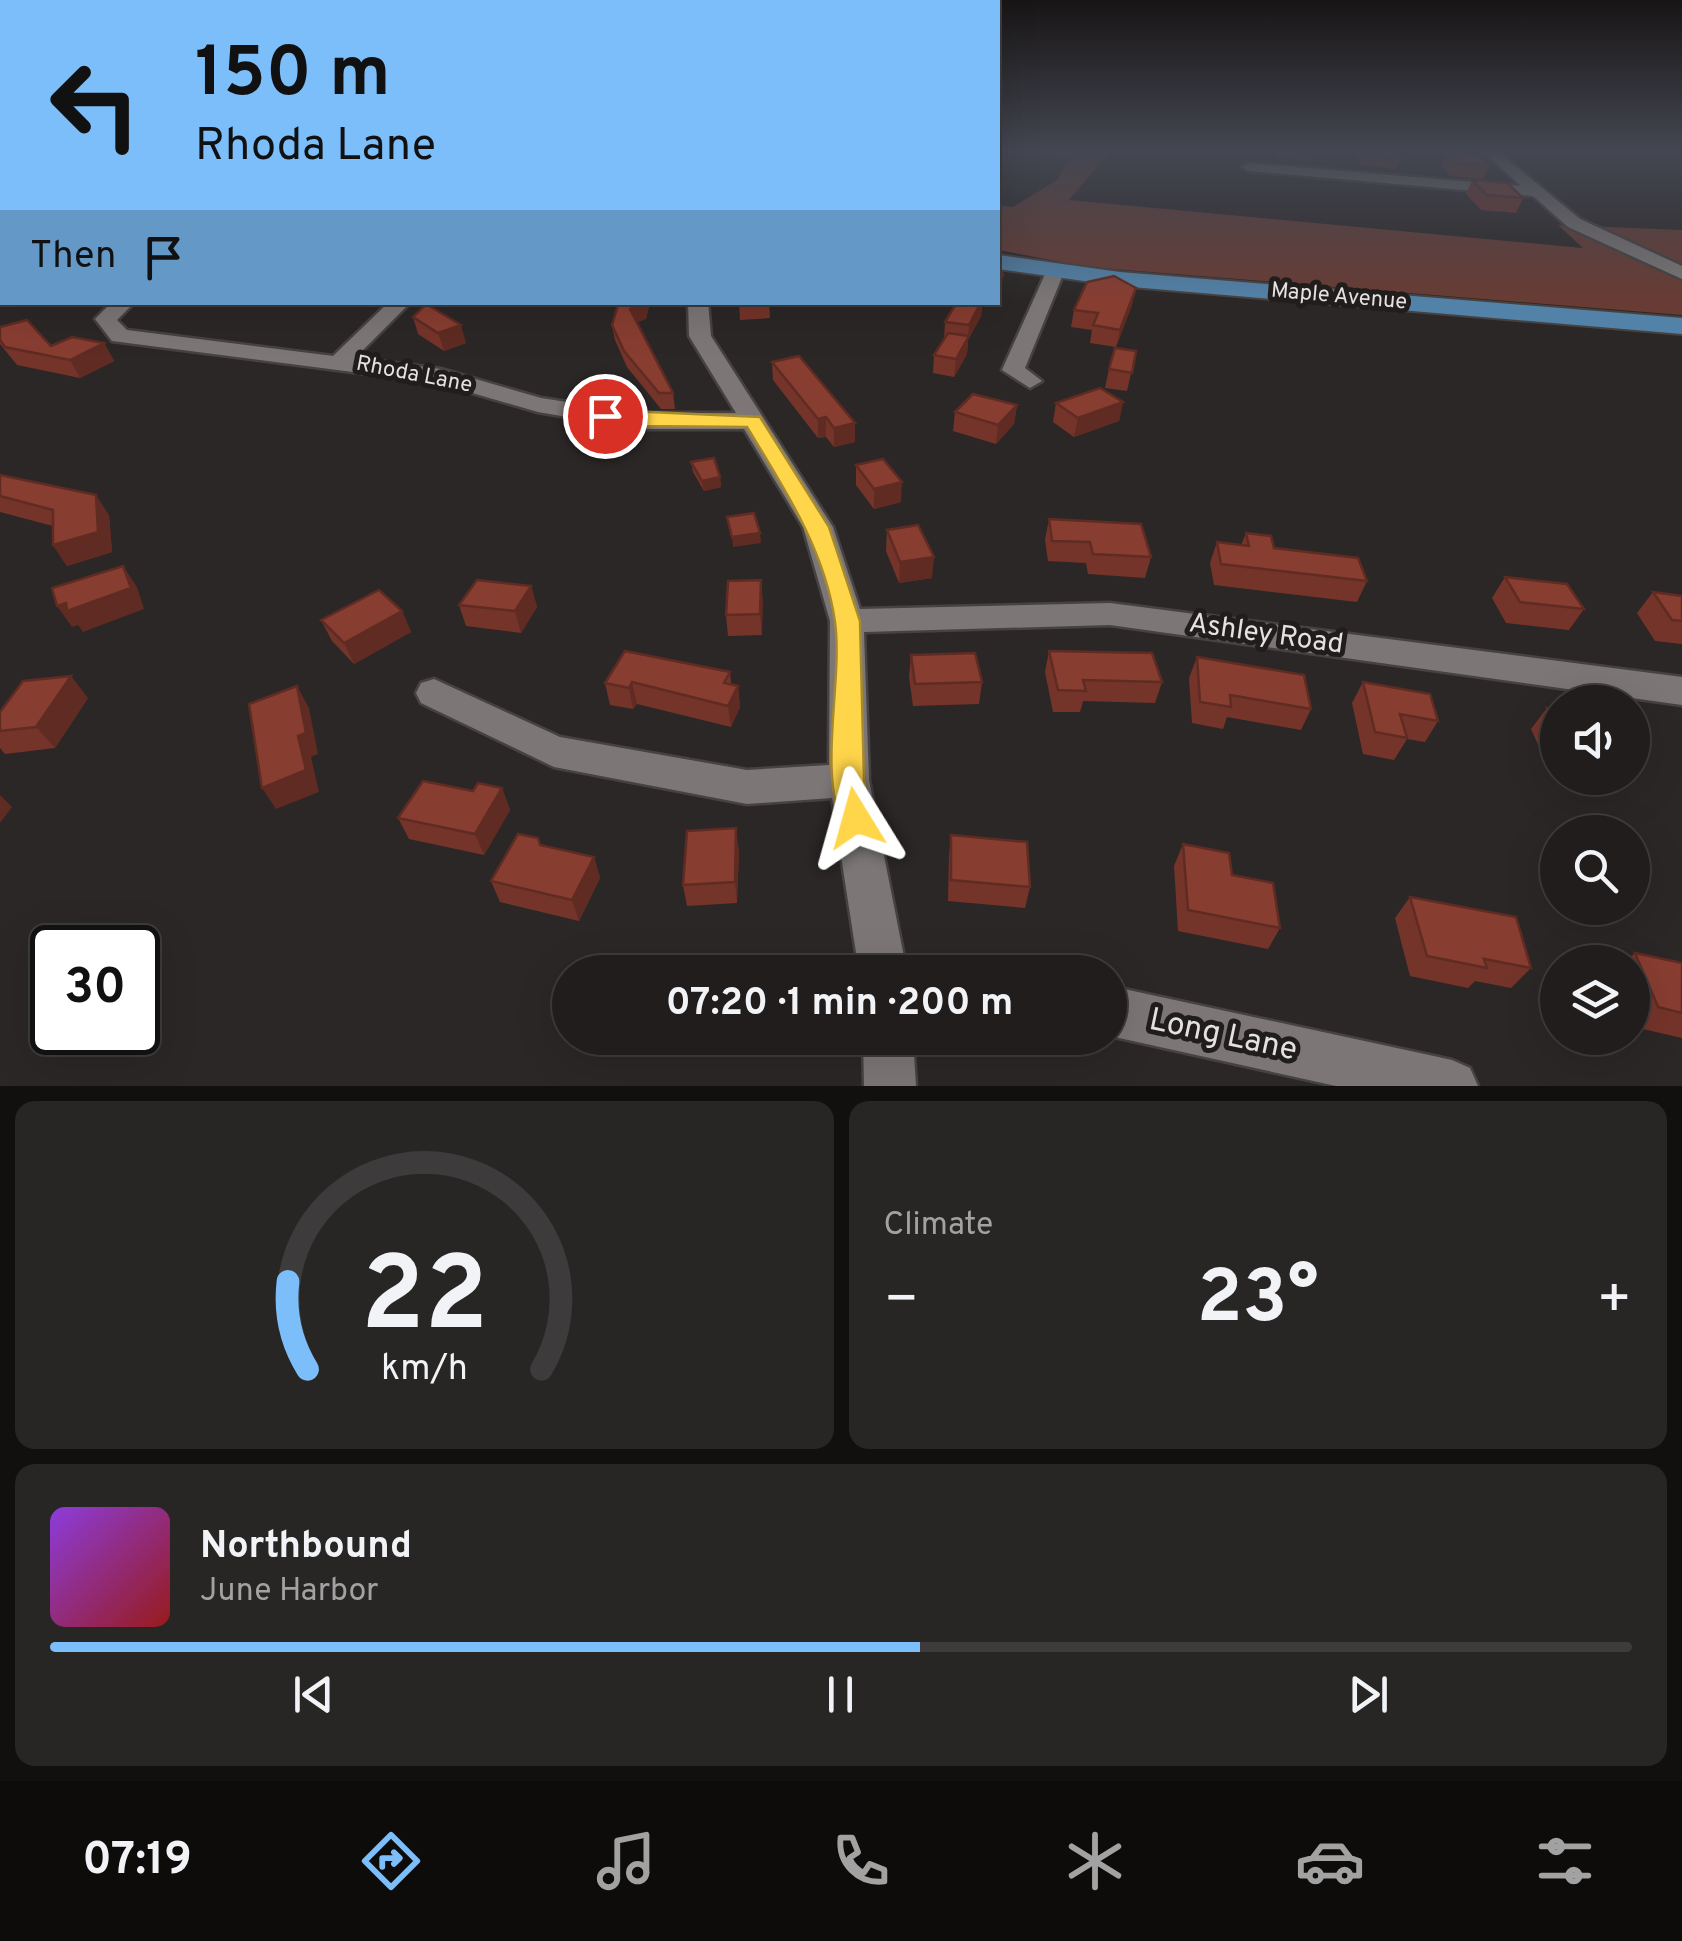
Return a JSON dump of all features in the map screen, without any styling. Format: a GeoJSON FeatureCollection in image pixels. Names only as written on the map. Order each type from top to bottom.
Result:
{"type":"FeatureCollection","features":[{"type":"Feature","properties":{"kind":"main road","name":"Maple Avenue"},"geometry":{"type":"LineString","coordinates":[[1000,262],[1055,272],[1682,326]]}},
{"type":"Feature","properties":{"kind":"street"},"geometry":{"type":"LineString","coordinates":[[1547,201],[1574,223],[1682,272]]}},
{"type":"Feature","properties":{"kind":"street"},"geometry":{"type":"LineString","coordinates":[[1030,381],[1013,370],[1055,272]]}},
{"type":"Feature","properties":{"kind":"street","name":"Rhoda Lane"},"geometry":{"type":"LineString","coordinates":[[121,305],[105,319],[120,336],[341,360],[441,376],[538,406],[638,420],[754,421]]}},
{"type":"Feature","properties":{"kind":"street"},"geometry":{"type":"LineString","coordinates":[[341,360],[398,305]]}},
{"type":"Feature","properties":{"kind":"street"},"geometry":{"type":"LineString","coordinates":[[698,305],[700,336],[818,527],[847,621],[849,780],[879,955]]}},
{"type":"Feature","properties":{"kind":"street","name":"Ashley Road"},"geometry":{"type":"LineString","coordinates":[[847,621],[1110,614],[1682,691]]}},
{"type":"Feature","properties":{"kind":"street"},"geometry":{"type":"LineString","coordinates":[[434,692],[554,751],[747,787],[849,780]]}},
{"type":"Feature","properties":{"kind":"street","name":"Long Lane"},"geometry":{"type":"LineString","coordinates":[[1127,1015],[1452,1086]]}},
{"type":"Feature","properties":{"kind":"street"},"geometry":{"type":"LineString","coordinates":[[889,1055],[890,1086]]}},
{"type":"Feature","properties":{"kind":"shaded area"},"geometry":{"type":"Polygon","coordinates":[[[1023,201],[1076,201],[1583,248],[1558,225],[1682,230],[1682,315],[1088,267],[1000,250],[1000,205],[1013,207],[1023,201]]]}},
{"type":"Feature","properties":{"kind":"building"},"geometry":{"type":"Polygon","coordinates":[[[1114,276],[1136,288],[1120,330],[1093,325],[1098,313],[1074,310],[1087,282],[1114,276]]]}},
{"type":"Feature","properties":{"kind":"building"},"geometry":{"type":"Polygon","coordinates":[[[428,305],[461,325],[438,333],[413,317],[428,305]]]}},
{"type":"Feature","properties":{"kind":"building"},"geometry":{"type":"Polygon","coordinates":[[[618,305],[641,305],[630,309],[673,393],[659,393],[624,351],[612,325],[618,305]]]}},
{"type":"Feature","properties":{"kind":"building"},"geometry":{"type":"Polygon","coordinates":[[[955,305],[979,305],[969,325],[945,322],[955,305]]]}},
{"type":"Feature","properties":{"kind":"building"},"geometry":{"type":"Polygon","coordinates":[[[27,320],[51,346],[72,337],[104,343],[70,360],[5,347],[0,340],[0,327],[27,320]]]}},
{"type":"Feature","properties":{"kind":"building"},"geometry":{"type":"Polygon","coordinates":[[[948,333],[969,336],[956,359],[934,355],[948,333]]]}},
{"type":"Feature","properties":{"kind":"building"},"geometry":{"type":"Polygon","coordinates":[[[1115,348],[1136,351],[1132,373],[1109,369],[1115,348]]]}},
{"type":"Feature","properties":{"kind":"building"},"geometry":{"type":"Polygon","coordinates":[[[799,356],[855,423],[834,428],[826,417],[818,419],[772,362],[799,356]]]}},
{"type":"Feature","properties":{"kind":"building"},"geometry":{"type":"Polygon","coordinates":[[[1100,388],[1123,402],[1078,418],[1056,403],[1100,388]]]}},
{"type":"Feature","properties":{"kind":"building"},"geometry":{"type":"Polygon","coordinates":[[[973,394],[1017,405],[998,425],[955,412],[973,394]]]}},
{"type":"Feature","properties":{"kind":"building"},"geometry":{"type":"Polygon","coordinates":[[[714,458],[720,477],[702,481],[691,462],[714,458]]]}},
{"type":"Feature","properties":{"kind":"building"},"geometry":{"type":"Polygon","coordinates":[[[883,459],[902,482],[874,489],[856,465],[883,459]]]}},
{"type":"Feature","properties":{"kind":"building"},"geometry":{"type":"Polygon","coordinates":[[[0,475],[96,495],[98,532],[53,545],[53,510],[0,496],[0,475]]]}},
{"type":"Feature","properties":{"kind":"building"},"geometry":{"type":"Polygon","coordinates":[[[754,513],[760,533],[732,537],[727,517],[754,513]]]}},
{"type":"Feature","properties":{"kind":"building"},"geometry":{"type":"Polygon","coordinates":[[[1049,519],[1141,524],[1151,557],[1093,554],[1090,542],[1052,541],[1049,519]]]}},
{"type":"Feature","properties":{"kind":"building"},"geometry":{"type":"Polygon","coordinates":[[[918,525],[934,557],[900,562],[887,530],[918,525]]]}},
{"type":"Feature","properties":{"kind":"building"},"geometry":{"type":"Polygon","coordinates":[[[1246,533],[1271,536],[1274,548],[1358,558],[1367,581],[1221,564],[1217,542],[1249,546],[1246,533]]]}},
{"type":"Feature","properties":{"kind":"building"},"geometry":{"type":"Polygon","coordinates":[[[123,566],[131,588],[67,611],[66,603],[57,606],[52,588],[123,566]]]}},
{"type":"Feature","properties":{"kind":"building"},"geometry":{"type":"Polygon","coordinates":[[[1505,577],[1567,584],[1584,609],[1520,602],[1505,577]]]}},
{"type":"Feature","properties":{"kind":"building"},"geometry":{"type":"Polygon","coordinates":[[[477,580],[531,586],[515,611],[459,605],[477,580]]]}},
{"type":"Feature","properties":{"kind":"building"},"geometry":{"type":"Polygon","coordinates":[[[761,580],[760,614],[726,615],[728,581],[761,580]]]}},
{"type":"Feature","properties":{"kind":"building"},"geometry":{"type":"Polygon","coordinates":[[[379,590],[402,611],[344,643],[321,620],[379,590]]]}},
{"type":"Feature","properties":{"kind":"building"},"geometry":{"type":"Polygon","coordinates":[[[1653,592],[1682,596],[1682,621],[1672,620],[1653,592]]]}},
{"type":"Feature","properties":{"kind":"building"},"geometry":{"type":"Polygon","coordinates":[[[625,651],[730,672],[724,683],[738,686],[728,706],[632,682],[629,688],[605,683],[625,651]]]}},
{"type":"Feature","properties":{"kind":"building"},"geometry":{"type":"Polygon","coordinates":[[[1049,651],[1152,653],[1162,682],[1083,680],[1086,691],[1058,690],[1049,651]]]}},
{"type":"Feature","properties":{"kind":"building"},"geometry":{"type":"Polygon","coordinates":[[[975,653],[982,682],[915,684],[911,655],[975,653]]]}},
{"type":"Feature","properties":{"kind":"building"},"geometry":{"type":"Polygon","coordinates":[[[1197,657],[1304,675],[1311,709],[1230,695],[1231,707],[1200,702],[1197,657]]]}},
{"type":"Feature","properties":{"kind":"building"},"geometry":{"type":"Polygon","coordinates":[[[71,676],[36,727],[0,731],[0,712],[23,681],[71,676]]]}},
{"type":"Feature","properties":{"kind":"building"},"geometry":{"type":"Polygon","coordinates":[[[1363,682],[1430,694],[1438,721],[1400,714],[1407,738],[1375,732],[1363,682]]]}},
{"type":"Feature","properties":{"kind":"building"},"geometry":{"type":"Polygon","coordinates":[[[297,686],[306,733],[298,736],[306,770],[262,788],[249,704],[297,686]]]}},
{"type":"Feature","properties":{"kind":"building"},"geometry":{"type":"Polygon","coordinates":[[[423,781],[473,791],[478,783],[502,788],[475,834],[398,818],[423,781]]]}},
{"type":"Feature","properties":{"kind":"building"},"geometry":{"type":"Polygon","coordinates":[[[736,828],[735,882],[683,885],[687,831],[736,828]]]}},
{"type":"Feature","properties":{"kind":"building"},"geometry":{"type":"Polygon","coordinates":[[[518,834],[538,838],[540,845],[594,857],[572,900],[491,881],[518,834]]]}},
{"type":"Feature","properties":{"kind":"building"},"geometry":{"type":"Polygon","coordinates":[[[951,835],[1027,842],[1030,887],[951,880],[951,835]]]}},
{"type":"Feature","properties":{"kind":"building"},"geometry":{"type":"Polygon","coordinates":[[[1183,844],[1229,853],[1232,875],[1273,883],[1280,928],[1188,910],[1183,844]]]}},
{"type":"Feature","properties":{"kind":"building"},"geometry":{"type":"Polygon","coordinates":[[[1410,897],[1516,917],[1531,968],[1484,959],[1487,968],[1427,956],[1410,897]]]}},
{"type":"Feature","properties":{"kind":"building"},"geometry":{"type":"Polygon","coordinates":[[[1650,956],[1682,963],[1682,1013],[1658,1007],[1650,988],[1650,956]]]}},
{"type":"Feature","properties":{"kind":"route"},"geometry":{"type":"LineString","coordinates":[[605,416],[754,421],[818,527],[847,621],[849,780],[856,818]]}}]}
